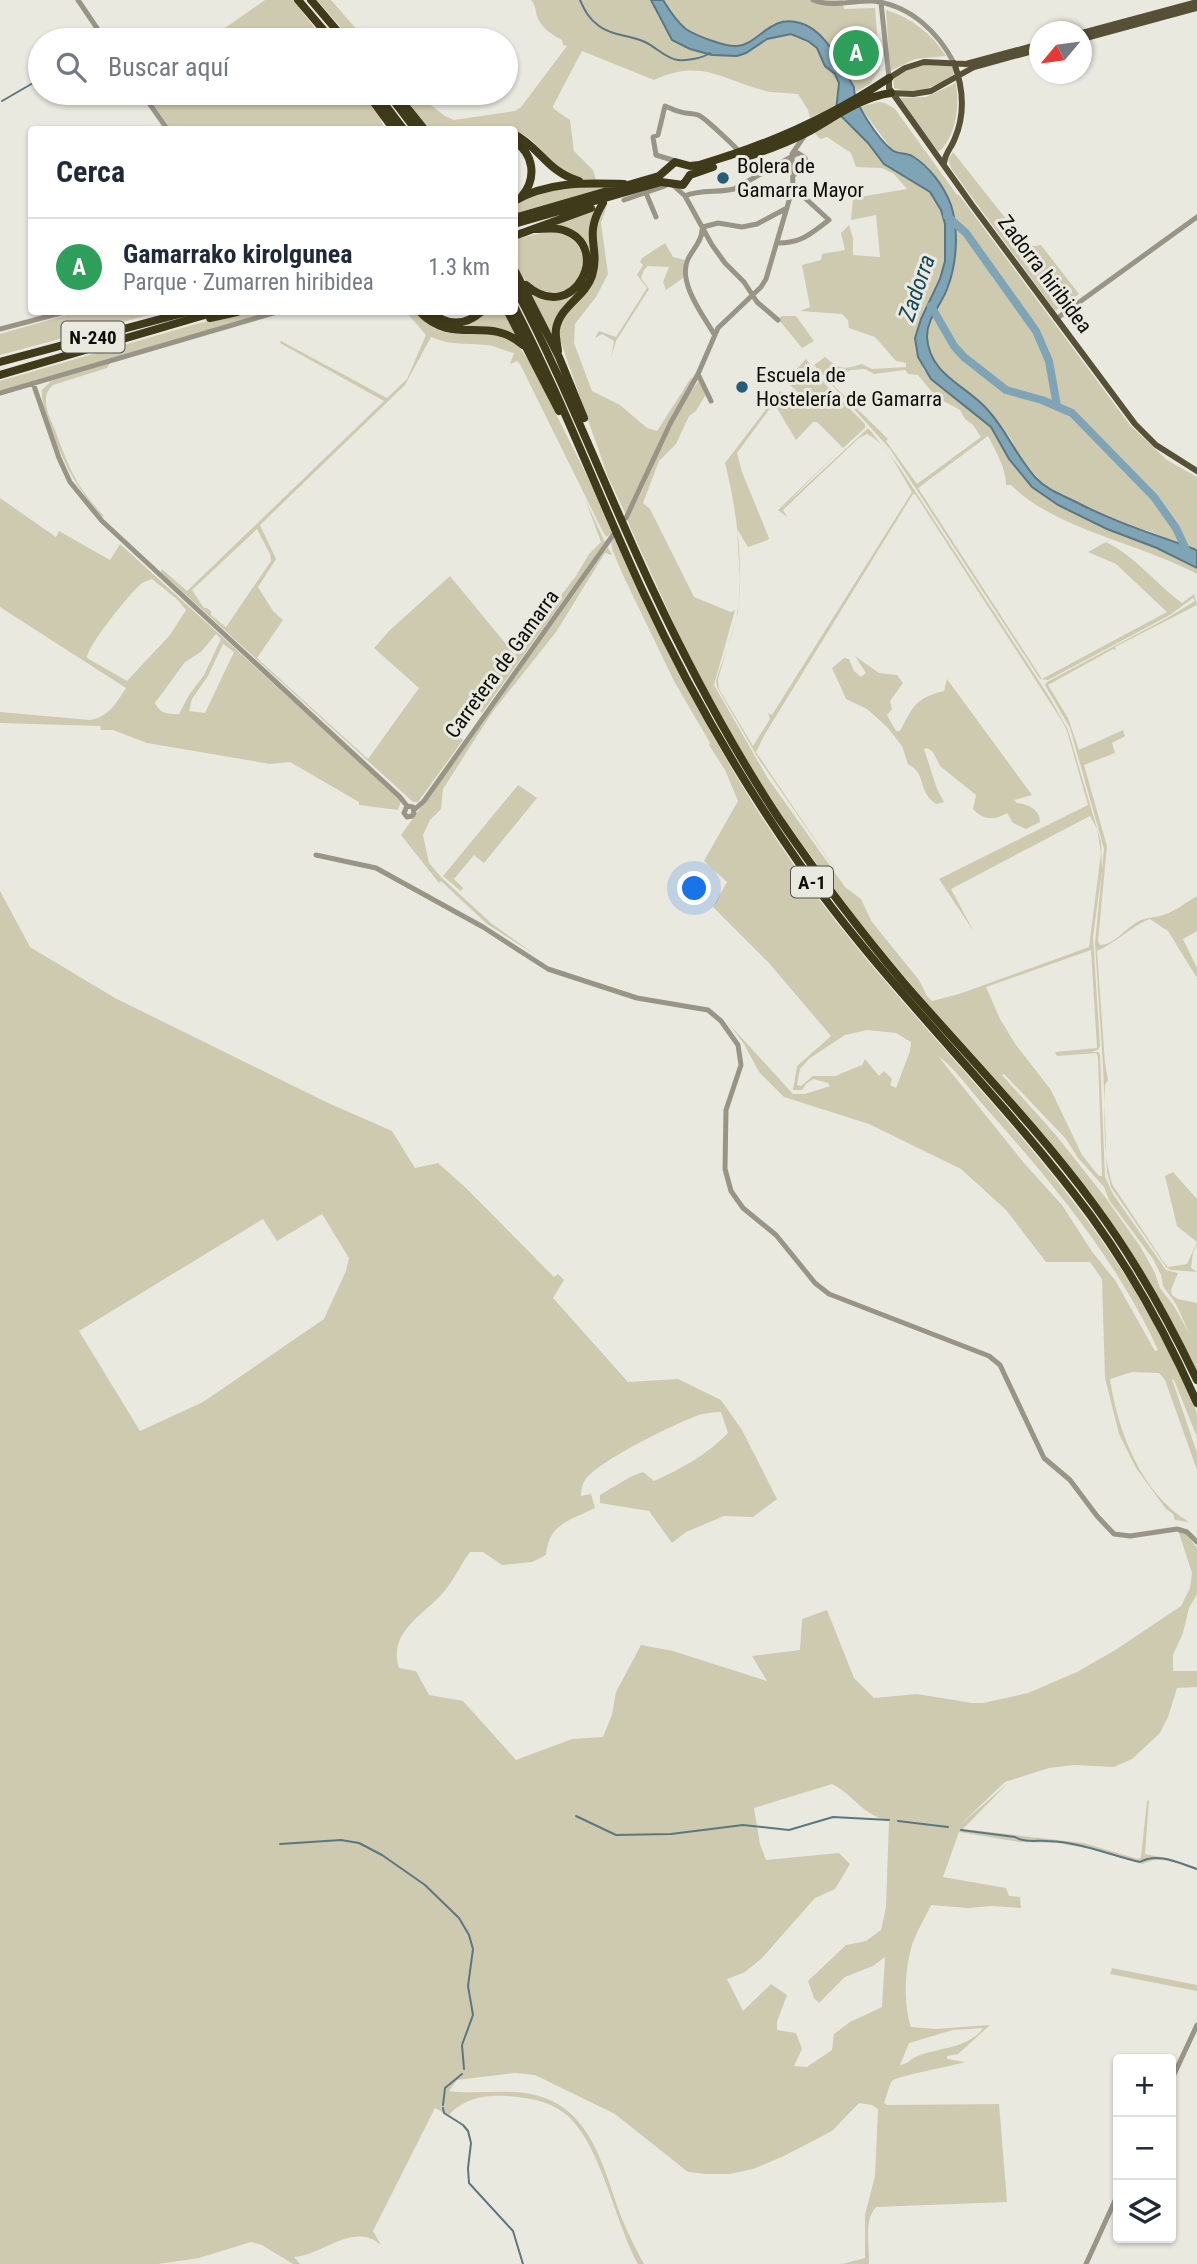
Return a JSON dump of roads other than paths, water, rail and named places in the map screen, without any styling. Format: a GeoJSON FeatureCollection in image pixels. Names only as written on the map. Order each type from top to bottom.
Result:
{"type":"FeatureCollection","features":[{"type":"Feature","properties":{"kind":"highway"},"geometry":{"type":"LineString","coordinates":[[298,0],[321,28]]}},
{"type":"Feature","properties":{"kind":"highway"},"geometry":{"type":"LineString","coordinates":[[311,0],[335,28]]}},
{"type":"Feature","properties":{"kind":"highway"},"geometry":{"type":"LineString","coordinates":[[518,217],[659,176],[671,164],[699,165],[776,140],[814,125],[889,78]]}},
{"type":"Feature","properties":{"kind":"highway"},"geometry":{"type":"LineString","coordinates":[[859,99],[891,93]]}},
{"type":"Feature","properties":{"kind":"highway"},"geometry":{"type":"LineString","coordinates":[[376,105],[391,126]]}},
{"type":"Feature","properties":{"kind":"highway"},"geometry":{"type":"LineString","coordinates":[[385,105],[401,126]]}},
{"type":"Feature","properties":{"kind":"highway"},"geometry":{"type":"LineString","coordinates":[[400,105],[420,126]]}},
{"type":"Feature","properties":{"kind":"highway"},"geometry":{"type":"LineString","coordinates":[[404,105],[421,126]]}},
{"type":"Feature","properties":{"kind":"highway"},"geometry":{"type":"LineString","coordinates":[[383,114],[385,126]]}},
{"type":"Feature","properties":{"kind":"highway"},"geometry":{"type":"LineString","coordinates":[[518,235],[603,203],[670,183],[683,185],[689,177],[777,147],[807,133],[814,125]]}},
{"type":"Feature","properties":{"kind":"highway"},"geometry":{"type":"LineString","coordinates":[[518,136],[554,170],[585,183]]}},
{"type":"Feature","properties":{"kind":"highway"},"geometry":{"type":"LineString","coordinates":[[518,144],[527,152],[532,168],[529,186],[518,199]]}},
{"type":"Feature","properties":{"kind":"highway"},"geometry":{"type":"LineString","coordinates":[[683,163],[689,177]]}},
{"type":"Feature","properties":{"kind":"highway"},"geometry":{"type":"LineString","coordinates":[[666,171],[670,183]]}},
{"type":"Feature","properties":{"kind":"highway"},"geometry":{"type":"LineString","coordinates":[[518,200],[556,185],[634,184]]}},
{"type":"Feature","properties":{"kind":"highway"},"geometry":{"type":"LineString","coordinates":[[518,223],[621,198]]}},
{"type":"Feature","properties":{"kind":"highway"},"geometry":{"type":"LineString","coordinates":[[559,357],[556,334],[558,321],[591,279],[594,257],[592,226],[603,203]]}},
{"type":"Feature","properties":{"kind":"highway"},"geometry":{"type":"LineString","coordinates":[[518,283],[537,293],[553,297],[577,288],[584,276],[585,254],[574,237],[556,229],[535,229]]}},
{"type":"Feature","properties":{"kind":"highway"},"geometry":{"type":"LineString","coordinates":[[518,283],[559,357],[583,416],[591,446]]}},
{"type":"Feature","properties":{"kind":"highway","name":"A-1"},"geometry":{"type":"LineString","coordinates":[[518,283],[682,652],[764,794],[810,863],[863,934],[1060,1161],[1096,1208],[1153,1295],[1197,1380]]}},
{"type":"Feature","properties":{"kind":"highway","name":"A-1"},"geometry":{"type":"LineString","coordinates":[[518,314],[552,382],[675,657],[711,725],[768,818],[855,940],[1013,1120],[1090,1215],[1145,1300],[1197,1403]]}},
{"type":"Feature","properties":{"kind":"highway"},"geometry":{"type":"LineString","coordinates":[[154,320],[166,315]]}},
{"type":"Feature","properties":{"kind":"highway","name":"N-240"},"geometry":{"type":"LineString","coordinates":[[0,362],[175,315]]}},
{"type":"Feature","properties":{"kind":"highway","name":"N-240"},"geometry":{"type":"LineString","coordinates":[[0,375],[205,315]]}},
{"type":"Feature","properties":{"kind":"highway"},"geometry":{"type":"LineString","coordinates":[[146,332],[156,332],[225,315]]}},
{"type":"Feature","properties":{"kind":"highway"},"geometry":{"type":"LineString","coordinates":[[423,315],[443,328],[499,331],[528,350]]}},
{"type":"Feature","properties":{"kind":"highway"},"geometry":{"type":"LineString","coordinates":[[434,315],[440,319],[462,323],[478,315]]}},
{"type":"Feature","properties":{"kind":"highway"},"geometry":{"type":"LineString","coordinates":[[510,315],[591,473]]}},
{"type":"Feature","properties":{"kind":"main road"},"geometry":{"type":"LineString","coordinates":[[1092,30],[1197,2]]}},
{"type":"Feature","properties":{"kind":"main road"},"geometry":{"type":"LineString","coordinates":[[1092,35],[1197,8]]}},
{"type":"Feature","properties":{"kind":"main road"},"geometry":{"type":"LineString","coordinates":[[889,78],[905,68],[924,62],[971,63],[1029,50]]}},
{"type":"Feature","properties":{"kind":"main road"},"geometry":{"type":"LineString","coordinates":[[891,93],[931,91],[974,67],[1029,50]]}},
{"type":"Feature","properties":{"kind":"main road"},"geometry":{"type":"LineString","coordinates":[[944,165],[947,152],[957,135],[961,112],[959,75],[954,63]]}},
{"type":"Feature","properties":{"kind":"main road","name":"Zadorra hiribidea"},"geometry":{"type":"LineString","coordinates":[[889,78],[891,93],[968,201],[1135,424],[1156,445],[1197,471]]}},
{"type":"Feature","properties":{"kind":"main road"},"geometry":{"type":"LineString","coordinates":[[936,153],[947,152]]}},
{"type":"Feature","properties":{"kind":"street"},"geometry":{"type":"LineString","coordinates":[[78,0],[97,28]]}},
{"type":"Feature","properties":{"kind":"street"},"geometry":{"type":"LineString","coordinates":[[813,0],[843,4],[873,1],[904,11],[922,22],[943,44],[954,63]]}},
{"type":"Feature","properties":{"kind":"street"},"geometry":{"type":"LineString","coordinates":[[881,2],[889,78]]}},
{"type":"Feature","properties":{"kind":"street"},"geometry":{"type":"LineString","coordinates":[[150,105],[165,126]]}},
{"type":"Feature","properties":{"kind":"street"},"geometry":{"type":"LineString","coordinates":[[683,163],[656,155],[653,137],[658,135],[665,106],[700,115],[739,152]]}},
{"type":"Feature","properties":{"kind":"street"},"geometry":{"type":"LineString","coordinates":[[621,198],[646,193],[670,183],[689,195],[723,192],[761,174],[792,154],[807,133]]}},
{"type":"Feature","properties":{"kind":"street"},"geometry":{"type":"LineString","coordinates":[[626,518],[670,424],[698,374],[714,335],[766,279],[793,187],[792,154]]}},
{"type":"Feature","properties":{"kind":"street"},"geometry":{"type":"LineString","coordinates":[[792,154],[802,154],[808,169],[793,175]]}},
{"type":"Feature","properties":{"kind":"street"},"geometry":{"type":"LineString","coordinates":[[664,156],[666,171]]}},
{"type":"Feature","properties":{"kind":"street"},"geometry":{"type":"LineString","coordinates":[[752,162],[761,174]]}},
{"type":"Feature","properties":{"kind":"street"},"geometry":{"type":"LineString","coordinates":[[689,177],[689,195],[712,245],[757,302],[778,320]]}},
{"type":"Feature","properties":{"kind":"street"},"geometry":{"type":"LineString","coordinates":[[778,243],[803,240],[829,220],[793,187]]}},
{"type":"Feature","properties":{"kind":"street"},"geometry":{"type":"LineString","coordinates":[[646,193],[656,217]]}},
{"type":"Feature","properties":{"kind":"street"},"geometry":{"type":"LineString","coordinates":[[703,227],[718,223],[743,227],[757,224],[787,208]]}},
{"type":"Feature","properties":{"kind":"street"},"geometry":{"type":"LineString","coordinates":[[1056,319],[1197,217]]}},
{"type":"Feature","properties":{"kind":"street"},"geometry":{"type":"LineString","coordinates":[[703,227],[702,236],[687,261],[685,271],[687,284],[714,335]]}},
{"type":"Feature","properties":{"kind":"street"},"geometry":{"type":"LineString","coordinates":[[0,330],[54,315]]}},
{"type":"Feature","properties":{"kind":"street"},"geometry":{"type":"LineString","coordinates":[[0,393],[267,315]]}},
{"type":"Feature","properties":{"kind":"street"},"geometry":{"type":"LineString","coordinates":[[698,374],[710,401]]}},
{"type":"Feature","properties":{"kind":"street"},"geometry":{"type":"LineString","coordinates":[[33,383],[70,482],[102,522],[414,810],[412,816],[407,817],[404,810],[407,806]]}},
{"type":"Feature","properties":{"kind":"street","name":"Carretera de Gamarra"},"geometry":{"type":"LineString","coordinates":[[414,810],[424,801],[613,535]]}},
{"type":"Feature","properties":{"kind":"street"},"geometry":{"type":"LineString","coordinates":[[316,855],[376,868],[483,927],[539,964],[636,1000],[708,1010],[732,1034],[738,1045],[741,1065],[726,1110],[725,1170],[731,1191],[743,1208],[776,1235],[815,1283],[829,1294],[989,1356],[1000,1365],[1044,1458],[1070,1480],[1114,1534],[1130,1536],[1177,1529],[1187,1532],[1197,1542]]}},
{"type":"Feature","properties":{"kind":"street"},"geometry":{"type":"LineString","coordinates":[[1176,2070],[1197,2025]]}},
{"type":"Feature","properties":{"kind":"street"},"geometry":{"type":"LineString","coordinates":[[1086,2264],[1113,2205]]}},
{"type":"Feature","properties":{"kind":"water"},"geometry":{"type":"Polygon","coordinates":[[[651,0],[663,0],[676,19],[691,32],[726,45],[745,44],[773,26],[789,21],[800,23],[818,33],[832,50],[854,87],[862,111],[874,130],[892,150],[912,156],[924,165],[940,184],[951,205],[956,236],[953,269],[947,289],[932,318],[927,337],[929,350],[941,370],[986,408],[1028,469],[1044,485],[1105,516],[1194,549],[1197,551],[1197,568],[1058,505],[1032,487],[1009,459],[991,427],[931,379],[918,357],[915,338],[945,261],[945,224],[941,210],[930,192],[884,164],[868,143],[836,111],[839,83],[835,74],[825,66],[817,48],[791,34],[767,39],[737,56],[712,55],[690,49],[672,40],[651,0]]]}},
{"type":"Feature","properties":{"kind":"waterway"},"geometry":{"type":"LineString","coordinates":[[580,0],[588,15],[599,26],[645,42],[669,57],[686,60],[710,53]]}},
{"type":"Feature","properties":{"kind":"waterway"},"geometry":{"type":"LineString","coordinates":[[2,101],[28,86]]}},
{"type":"Feature","properties":{"kind":"waterway"},"geometry":{"type":"LineString","coordinates":[[947,216],[966,233],[1036,331],[1049,361],[1057,406]]}},
{"type":"Feature","properties":{"kind":"waterway","name":"Zadorra"},"geometry":{"type":"LineString","coordinates":[[931,306],[954,346],[1006,390],[1042,400],[1072,413],[1154,497],[1176,528],[1188,554]]}},
{"type":"Feature","properties":{"kind":"waterway"},"geometry":{"type":"LineString","coordinates":[[576,1816],[616,1835],[671,1834],[743,1825],[789,1830],[833,1817],[889,1820]]}},
{"type":"Feature","properties":{"kind":"waterway"},"geometry":{"type":"LineString","coordinates":[[898,1821],[948,1827]]}},
{"type":"Feature","properties":{"kind":"waterway"},"geometry":{"type":"LineString","coordinates":[[961,1830],[1027,1841],[1072,1844],[1140,1862],[1161,1858],[1197,1869]]}},
{"type":"Feature","properties":{"kind":"waterway"},"geometry":{"type":"LineString","coordinates":[[280,1844],[341,1840],[359,1843],[382,1855],[425,1885],[459,1918],[469,1935],[473,1949],[468,1986],[473,2015],[462,2045],[464,2069]]}},
{"type":"Feature","properties":{"kind":"waterway"},"geometry":{"type":"LineString","coordinates":[[443,2105],[445,2088],[462,2074]]}},
{"type":"Feature","properties":{"kind":"waterway"},"geometry":{"type":"LineString","coordinates":[[443,2108],[444,2113],[468,2131],[471,2143],[469,2183],[513,2231],[523,2264]]}},
{"type":"Feature","properties":{"kind":"place","name":"Gamarrako kirolgunea"},"geometry":{"type":"Point","coordinates":[856,53]}},
{"type":"Feature","properties":{"kind":"place","name":"Bolera de Gamarra Mayor"},"geometry":{"type":"Point","coordinates":[723,178]}},
{"type":"Feature","properties":{"kind":"place","name":"Escuela de Hostelería de Gamarra"},"geometry":{"type":"Point","coordinates":[742,387]}}]}
